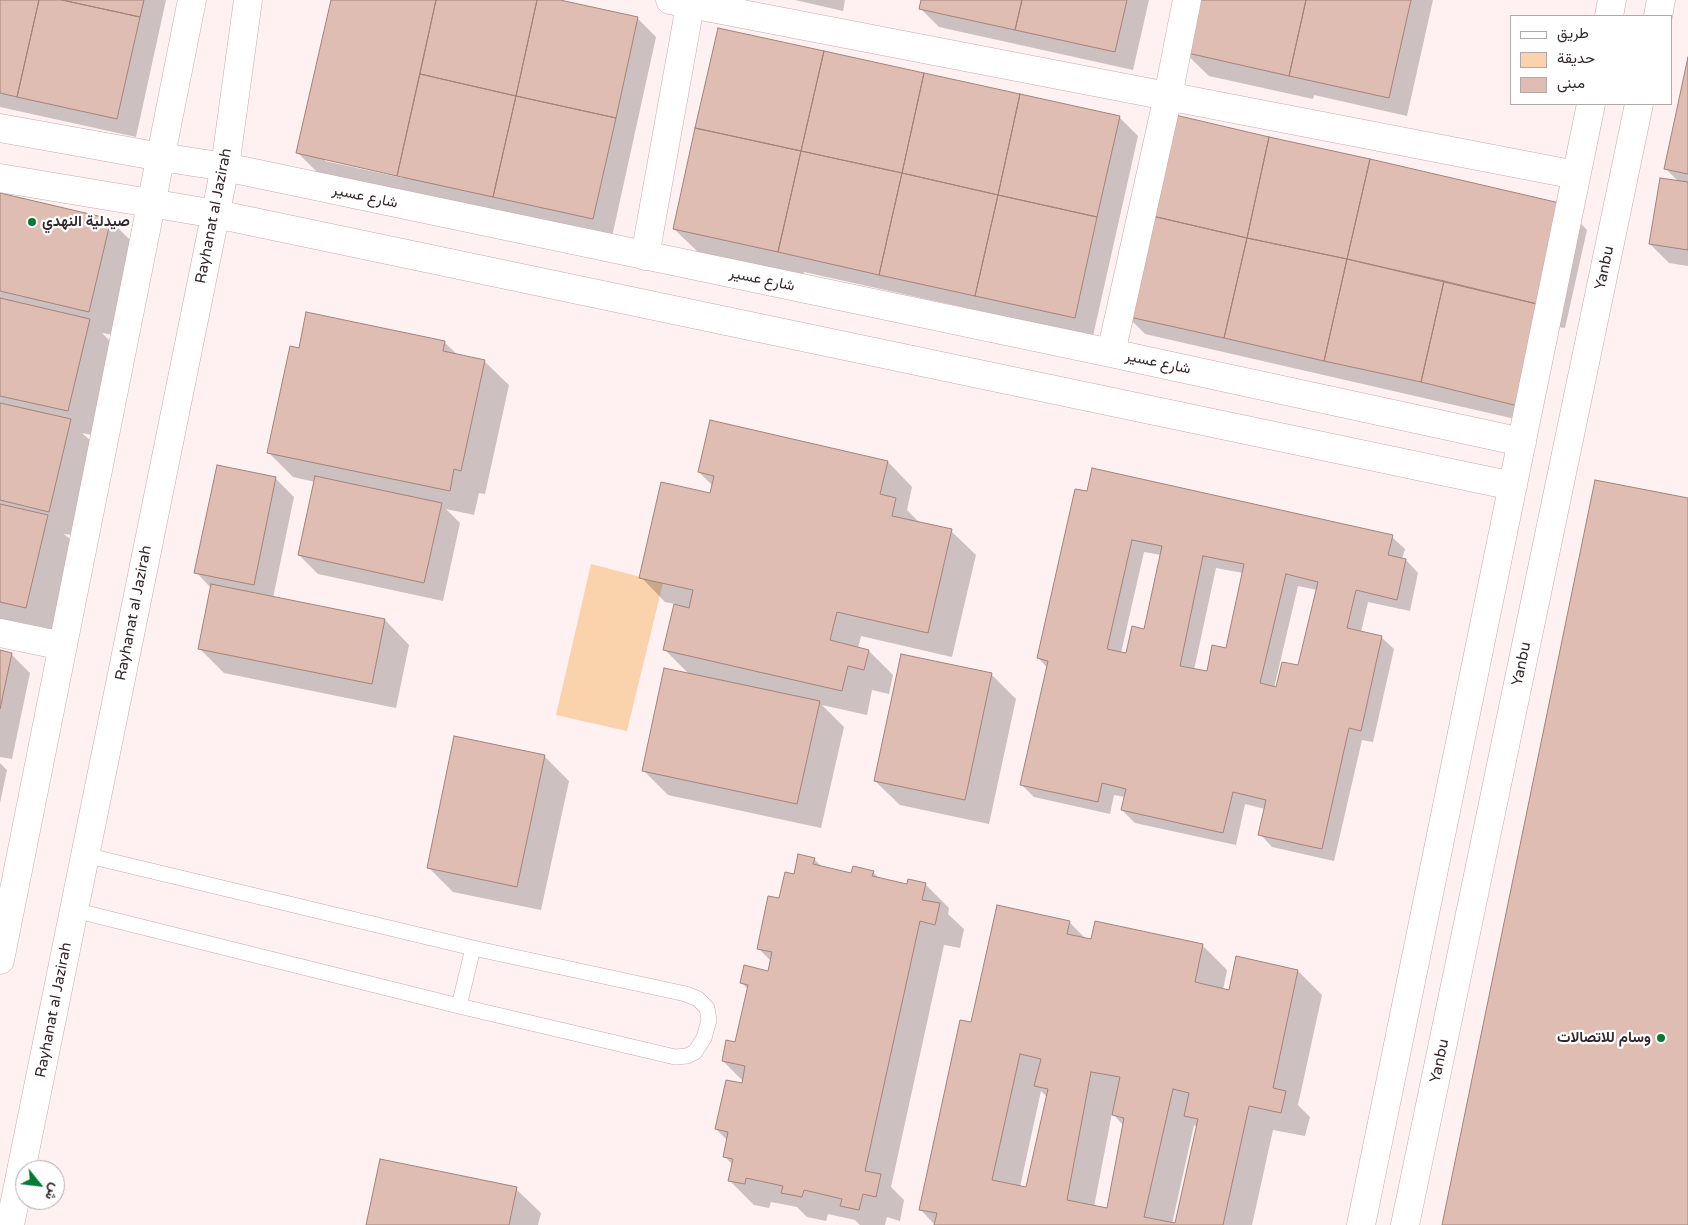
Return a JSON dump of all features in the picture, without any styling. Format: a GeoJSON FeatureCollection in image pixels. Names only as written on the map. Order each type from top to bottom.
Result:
{"type":"FeatureCollection","features":[{"type":"Feature","properties":{"kind":"street"},"geometry":{"type":"LineString","coordinates":[[0,960],[192,0]]}},
{"type":"Feature","properties":{"kind":"street","name":"Rayhanat al Jazirah"},"geometry":{"type":"LineString","coordinates":[[10,1225],[216,214],[225,167],[248,0]]}},
{"type":"Feature","properties":{"kind":"street"},"geometry":{"type":"LineString","coordinates":[[1111,353],[1168,96],[1187,0]]}},
{"type":"Feature","properties":{"kind":"street"},"geometry":{"type":"LineString","coordinates":[[1609,15],[1612,0]]}},
{"type":"Feature","properties":{"kind":"street"},"geometry":{"type":"LineString","coordinates":[[1658,15],[1661,0]]}},
{"type":"Feature","properties":{"kind":"street"},"geometry":{"type":"LineString","coordinates":[[645,256],[684,1],[1576,175]]}},
{"type":"Feature","properties":{"kind":"street"},"geometry":{"type":"LineString","coordinates":[[1361,1225],[1591,105]]}},
{"type":"Feature","properties":{"kind":"street","name":"Yanbu"},"geometry":{"type":"LineString","coordinates":[[1405,1225],[1639,105]]}},
{"type":"Feature","properties":{"kind":"street","name":"شارع عسير"},"geometry":{"type":"LineString","coordinates":[[0,128],[225,167],[1111,353],[1522,442]]}},
{"type":"Feature","properties":{"kind":"street"},"geometry":{"type":"LineString","coordinates":[[0,178],[216,214],[1513,486]]}},
{"type":"Feature","properties":{"kind":"street"},"geometry":{"type":"LineString","coordinates":[[0,633],[63,646]]}},
{"type":"Feature","properties":{"kind":"lane"},"geometry":{"type":"LineString","coordinates":[[74,910],[460,1006],[675,1057],[687,1056],[696,1052],[704,1038],[709,1020],[706,1008],[698,999],[686,994],[473,948],[85,855]]}},
{"type":"Feature","properties":{"kind":"lane"},"geometry":{"type":"LineString","coordinates":[[460,1006],[473,948]]}},
{"type":"Feature","properties":{"kind":"green space"},"geometry":{"type":"Polygon","coordinates":[[[591,564],[663,583],[627,731],[556,715],[591,564]]]}},
{"type":"Feature","properties":{"kind":"building"},"geometry":{"type":"Polygon","coordinates":[[[0,0],[39,0],[17,97],[0,93],[0,0]]]}},
{"type":"Feature","properties":{"kind":"building"},"geometry":{"type":"Polygon","coordinates":[[[39,0],[62,0],[140,17],[117,119],[17,97],[39,0]]]}},
{"type":"Feature","properties":{"kind":"building"},"geometry":{"type":"Polygon","coordinates":[[[62,0],[144,0],[140,17],[62,0]]]}},
{"type":"Feature","properties":{"kind":"building"},"geometry":{"type":"Polygon","coordinates":[[[331,0],[436,0],[397,176],[296,153],[331,0]]]}},
{"type":"Feature","properties":{"kind":"building"},"geometry":{"type":"Polygon","coordinates":[[[436,0],[537,0],[516,96],[420,74],[436,0]]]}},
{"type":"Feature","properties":{"kind":"building"},"geometry":{"type":"Polygon","coordinates":[[[537,0],[560,0],[638,17],[616,118],[516,96],[537,0]]]}},
{"type":"Feature","properties":{"kind":"building"},"geometry":{"type":"Polygon","coordinates":[[[921,0],[1022,0],[1015,30],[919,9],[921,0]]]}},
{"type":"Feature","properties":{"kind":"building"},"geometry":{"type":"Polygon","coordinates":[[[1022,0],[1127,0],[1115,52],[1015,30],[1022,0]]]}},
{"type":"Feature","properties":{"kind":"building"},"geometry":{"type":"Polygon","coordinates":[[[1195,0],[1306,0],[1289,76],[1183,52],[1195,0]]]}},
{"type":"Feature","properties":{"kind":"building"},"geometry":{"type":"Polygon","coordinates":[[[1306,0],[1411,0],[1389,98],[1289,76],[1306,0]]]}},
{"type":"Feature","properties":{"kind":"building"},"geometry":{"type":"Polygon","coordinates":[[[718,28],[824,51],[801,151],[695,128],[718,28]]]}},
{"type":"Feature","properties":{"kind":"building"},"geometry":{"type":"Polygon","coordinates":[[[824,51],[924,73],[902,173],[801,151],[824,51]]]}},
{"type":"Feature","properties":{"kind":"building"},"geometry":{"type":"Polygon","coordinates":[[[1688,57],[1688,174],[1664,169],[1688,57]]]}},
{"type":"Feature","properties":{"kind":"building"},"geometry":{"type":"Polygon","coordinates":[[[924,73],[1020,94],[998,195],[902,173],[924,73]]]}},
{"type":"Feature","properties":{"kind":"building"},"geometry":{"type":"Polygon","coordinates":[[[420,74],[516,96],[493,197],[397,176],[420,74]]]}},
{"type":"Feature","properties":{"kind":"building"},"geometry":{"type":"Polygon","coordinates":[[[1020,94],[1120,116],[1097,217],[998,195],[1020,94]]]}},
{"type":"Feature","properties":{"kind":"building"},"geometry":{"type":"Polygon","coordinates":[[[516,96],[616,118],[593,219],[493,197],[516,96]]]}},
{"type":"Feature","properties":{"kind":"building"},"geometry":{"type":"Polygon","coordinates":[[[1171,114],[1269,137],[1247,238],[1148,215],[1171,114]]]}},
{"type":"Feature","properties":{"kind":"building"},"geometry":{"type":"Polygon","coordinates":[[[695,128],[801,151],[778,252],[673,229],[695,128]]]}},
{"type":"Feature","properties":{"kind":"building"},"geometry":{"type":"Polygon","coordinates":[[[1269,137],[1370,159],[1347,259],[1247,238],[1269,137]]]}},
{"type":"Feature","properties":{"kind":"building"},"geometry":{"type":"Polygon","coordinates":[[[801,151],[902,173],[879,275],[778,252],[801,151]]]}},
{"type":"Feature","properties":{"kind":"building"},"geometry":{"type":"Polygon","coordinates":[[[1370,159],[1564,204],[1541,305],[1347,259],[1370,159]]]}},
{"type":"Feature","properties":{"kind":"building"},"geometry":{"type":"Polygon","coordinates":[[[902,173],[998,195],[975,296],[879,275],[902,173]]]}},
{"type":"Feature","properties":{"kind":"building"},"geometry":{"type":"Polygon","coordinates":[[[1660,178],[1688,182],[1688,250],[1649,244],[1660,178]]]}},
{"type":"Feature","properties":{"kind":"building"},"geometry":{"type":"Polygon","coordinates":[[[0,193],[111,219],[89,312],[0,291],[0,193]]]}},
{"type":"Feature","properties":{"kind":"building"},"geometry":{"type":"Polygon","coordinates":[[[998,195],[1097,217],[1075,318],[975,296],[998,195]]]}},
{"type":"Feature","properties":{"kind":"building"},"geometry":{"type":"Polygon","coordinates":[[[1148,215],[1247,238],[1224,338],[1125,316],[1148,215]]]}},
{"type":"Feature","properties":{"kind":"building"},"geometry":{"type":"Polygon","coordinates":[[[1247,238],[1347,259],[1324,361],[1224,338],[1247,238]]]}},
{"type":"Feature","properties":{"kind":"building"},"geometry":{"type":"Polygon","coordinates":[[[1347,259],[1444,281],[1421,382],[1324,361],[1347,259]]]}},
{"type":"Feature","properties":{"kind":"building"},"geometry":{"type":"Polygon","coordinates":[[[1444,281],[1541,305],[1518,406],[1421,382],[1444,281]]]}},
{"type":"Feature","properties":{"kind":"building"},"geometry":{"type":"Polygon","coordinates":[[[0,298],[90,319],[68,411],[0,396],[0,298]]]}},
{"type":"Feature","properties":{"kind":"building"},"geometry":{"type":"Polygon","coordinates":[[[306,312],[445,341],[443,351],[485,360],[461,471],[454,469],[450,491],[267,453],[290,346],[299,348],[306,312]]]}},
{"type":"Feature","properties":{"kind":"building"},"geometry":{"type":"Polygon","coordinates":[[[0,403],[71,419],[49,512],[0,500],[0,403]]]}},
{"type":"Feature","properties":{"kind":"building"},"geometry":{"type":"Polygon","coordinates":[[[710,420],[888,461],[880,494],[896,498],[892,516],[952,529],[928,633],[837,612],[830,640],[869,650],[864,670],[848,666],[842,691],[663,650],[674,604],[689,608],[693,590],[639,578],[661,482],[710,493],[714,476],[698,472],[710,420]]]}},
{"type":"Feature","properties":{"kind":"building"},"geometry":{"type":"Polygon","coordinates":[[[217,465],[276,477],[254,585],[194,573],[217,465]]]}},
{"type":"Feature","properties":{"kind":"building"},"geometry":{"type":"Polygon","coordinates":[[[1092,468],[1393,535],[1388,555],[1406,559],[1397,600],[1356,590],[1347,628],[1382,636],[1361,731],[1349,728],[1322,849],[1258,835],[1266,800],[1233,792],[1223,833],[1121,810],[1126,789],[1102,783],[1098,802],[1020,785],[1048,661],[1037,658],[1075,489],[1087,491],[1092,468]],[[1132,540],[1107,649],[1126,653],[1132,626],[1144,629],[1162,546],[1132,540]],[[1203,556],[1180,666],[1207,671],[1212,645],[1226,648],[1244,564],[1203,556]],[[1286,574],[1260,683],[1276,687],[1282,662],[1298,665],[1318,582],[1286,574]]]}},
{"type":"Feature","properties":{"kind":"building"},"geometry":{"type":"Polygon","coordinates":[[[315,476],[442,503],[424,583],[298,555],[315,476]]]}},
{"type":"Feature","properties":{"kind":"building"},"geometry":{"type":"Polygon","coordinates":[[[1595,480],[1688,498],[1688,1225],[1442,1225],[1595,480]]]}},
{"type":"Feature","properties":{"kind":"building"},"geometry":{"type":"Polygon","coordinates":[[[0,504],[48,515],[26,608],[0,602],[0,504]]]}},
{"type":"Feature","properties":{"kind":"building"},"geometry":{"type":"Polygon","coordinates":[[[211,584],[385,619],[372,684],[198,649],[211,584]]]}},
{"type":"Feature","properties":{"kind":"building"},"geometry":{"type":"Polygon","coordinates":[[[0,650],[12,653],[0,709],[0,650]]]}},
{"type":"Feature","properties":{"kind":"building"},"geometry":{"type":"Polygon","coordinates":[[[901,654],[992,673],[965,800],[874,781],[901,654]]]}},
{"type":"Feature","properties":{"kind":"building"},"geometry":{"type":"Polygon","coordinates":[[[664,668],[820,701],[797,804],[642,771],[664,668]]]}},
{"type":"Feature","properties":{"kind":"building"},"geometry":{"type":"Polygon","coordinates":[[[454,736],[545,755],[517,887],[427,868],[454,736]]]}},
{"type":"Feature","properties":{"kind":"building"},"geometry":{"type":"Polygon","coordinates":[[[798,854],[815,858],[813,864],[851,873],[853,866],[874,871],[872,876],[907,884],[908,879],[926,883],[922,900],[940,903],[935,925],[920,921],[865,1171],[881,1174],[876,1197],[863,1194],[859,1210],[840,1206],[842,1199],[804,1190],[802,1197],[781,1193],[783,1186],[746,1178],[745,1184],[728,1181],[733,1159],[723,1157],[728,1132],[715,1129],[726,1080],[742,1083],[745,1066],[722,1061],[726,1040],[735,1042],[748,985],[740,983],[744,965],[768,971],[772,952],[757,949],[768,896],[779,898],[785,872],[794,874],[798,854]]]}},
{"type":"Feature","properties":{"kind":"building"},"geometry":{"type":"Polygon","coordinates":[[[997,905],[1070,921],[1067,934],[1091,939],[1095,921],[1203,944],[1195,982],[1229,990],[1236,956],[1298,970],[1273,1088],[1286,1091],[1281,1113],[1249,1106],[1223,1225],[934,1225],[937,1213],[919,1210],[960,1020],[971,1022],[997,905]],[[1020,1054],[992,1180],[1026,1187],[1048,1089],[1034,1086],[1041,1059],[1020,1054]],[[1091,1072],[1067,1200],[1107,1208],[1124,1118],[1112,1115],[1120,1077],[1091,1072]],[[1173,1089],[1144,1217],[1175,1223],[1198,1119],[1184,1116],[1189,1093],[1173,1089]]]}},
{"type":"Feature","properties":{"kind":"building"},"geometry":{"type":"Polygon","coordinates":[[[380,1159],[517,1187],[509,1225],[366,1225],[380,1159]]]}},
{"type":"Feature","properties":{"kind":"place","name":"صيدلية النهدي"},"geometry":{"type":"Point","coordinates":[32,222]}},
{"type":"Feature","properties":{"kind":"place","name":"وسام للاتصالات"},"geometry":{"type":"Point","coordinates":[1661,1038]}}]}
